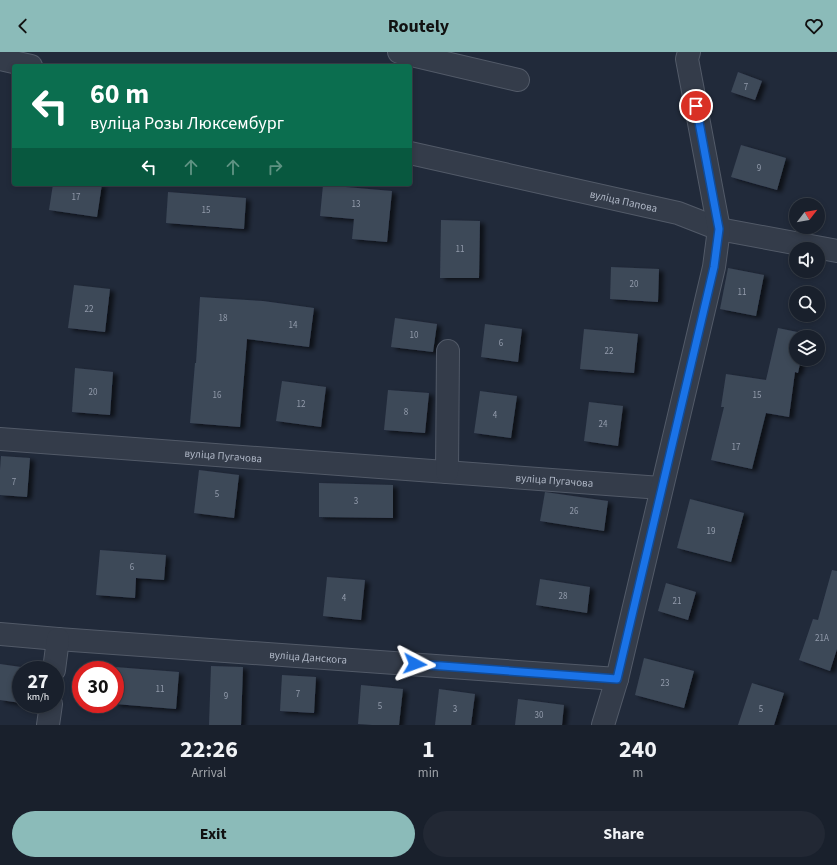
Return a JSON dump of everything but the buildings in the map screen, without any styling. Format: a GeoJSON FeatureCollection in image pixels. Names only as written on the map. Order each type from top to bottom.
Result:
{"type":"FeatureCollection","features":[{"type":"Feature","properties":{"kind":"street"},"geometry":{"type":"LineString","coordinates":[[396,64],[399,52],[518,80]]}},
{"type":"Feature","properties":{"kind":"street"},"geometry":{"type":"LineString","coordinates":[[603,725],[617,679],[714,267],[719,229],[687,59],[689,52]]}},
{"type":"Feature","properties":{"kind":"street"},"geometry":{"type":"LineString","coordinates":[[0,59],[22,64]]}},
{"type":"Feature","properties":{"kind":"street","name":"вуліца Папова"},"geometry":{"type":"LineString","coordinates":[[412,153],[678,213],[719,229],[837,251]]}},
{"type":"Feature","properties":{"kind":"street"},"geometry":{"type":"LineString","coordinates":[[447,472],[448,351]]}},
{"type":"Feature","properties":{"kind":"street","name":"вуліца Пугачова"},"geometry":{"type":"LineString","coordinates":[[0,439],[661,488]]}},
{"type":"Feature","properties":{"kind":"street","name":"вуліца Данскога"},"geometry":{"type":"LineString","coordinates":[[0,634],[617,679]]}},
{"type":"Feature","properties":{"kind":"street"},"geometry":{"type":"LineString","coordinates":[[55,661],[58,639]]}},
{"type":"Feature","properties":{"kind":"street"},"geometry":{"type":"LineString","coordinates":[[48,725],[50,713]]}},
{"type":"Feature","properties":{"kind":"route"},"geometry":{"type":"LineString","coordinates":[[415,664],[617,679],[714,267],[719,229],[696,106]]}}]}
